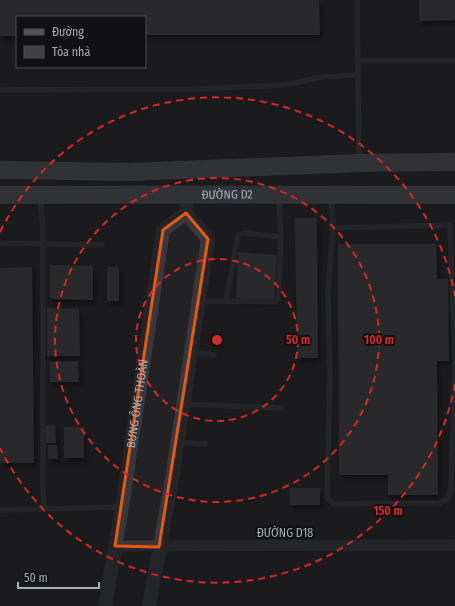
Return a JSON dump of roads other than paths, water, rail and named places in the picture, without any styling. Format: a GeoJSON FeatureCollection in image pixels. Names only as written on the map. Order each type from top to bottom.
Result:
{"type":"FeatureCollection","features":[{"type":"Feature","properties":{"kind":"main road"},"geometry":{"type":"LineString","coordinates":[[408,163],[420,156],[455,155]]}},
{"type":"Feature","properties":{"kind":"main road"},"geometry":{"type":"LineString","coordinates":[[0,170],[131,172],[270,167],[279,159],[319,158],[333,164],[455,162]]}},
{"type":"Feature","properties":{"kind":"main road"},"geometry":{"type":"LineString","coordinates":[[0,162],[112,164],[131,172]]}},
{"type":"Feature","properties":{"kind":"main road"},"geometry":{"type":"LineString","coordinates":[[186,204],[187,170]]}},
{"type":"Feature","properties":{"kind":"main road","name":"ĐƯỜNG D2"},"geometry":{"type":"LineString","coordinates":[[0,195],[120,194],[186,204],[279,195],[455,195]]}},
{"type":"Feature","properties":{"kind":"street"},"geometry":{"type":"LineString","coordinates":[[149,606],[178,442],[208,239],[186,204]]}},
{"type":"Feature","properties":{"kind":"street","name":"BƯNG ÔNG THOÀN"},"geometry":{"type":"LineString","coordinates":[[105,606],[116,546],[163,230],[186,204]]}},
{"type":"Feature","properties":{"kind":"street","name":"ĐƯỜNG D18"},"geometry":{"type":"LineString","coordinates":[[116,546],[455,545]]}},
{"type":"Feature","properties":{"kind":"lane"},"geometry":{"type":"LineString","coordinates":[[358,0],[357,61],[359,163]]}},
{"type":"Feature","properties":{"kind":"lane"},"geometry":{"type":"LineString","coordinates":[[357,61],[455,61]]}},
{"type":"Feature","properties":{"kind":"lane"},"geometry":{"type":"LineString","coordinates":[[0,90],[197,89],[286,85],[322,77],[358,75]]}},
{"type":"Feature","properties":{"kind":"lane"},"geometry":{"type":"LineString","coordinates":[[331,194],[333,228],[328,292],[330,378],[327,498],[334,504],[439,503],[447,499],[451,490],[455,362],[450,225],[333,228]]}},
{"type":"Feature","properties":{"kind":"lane"},"geometry":{"type":"LineString","coordinates":[[40,195],[43,227],[44,509]]}},
{"type":"Feature","properties":{"kind":"lane"},"geometry":{"type":"LineString","coordinates":[[199,302],[226,300],[276,302],[278,299],[281,236],[279,195]]}},
{"type":"Feature","properties":{"kind":"lane"},"geometry":{"type":"LineString","coordinates":[[226,300],[238,235],[244,233],[281,236]]}},
{"type":"Feature","properties":{"kind":"lane"},"geometry":{"type":"LineString","coordinates":[[0,243],[102,245]]}},
{"type":"Feature","properties":{"kind":"lane"},"geometry":{"type":"LineString","coordinates":[[191,352],[214,355]]}},
{"type":"Feature","properties":{"kind":"lane"},"geometry":{"type":"LineString","coordinates":[[184,404],[282,408]]}},
{"type":"Feature","properties":{"kind":"lane"},"geometry":{"type":"LineString","coordinates":[[178,442],[206,444]]}},
{"type":"Feature","properties":{"kind":"lane"},"geometry":{"type":"LineString","coordinates":[[0,510],[122,507]]}}]}
